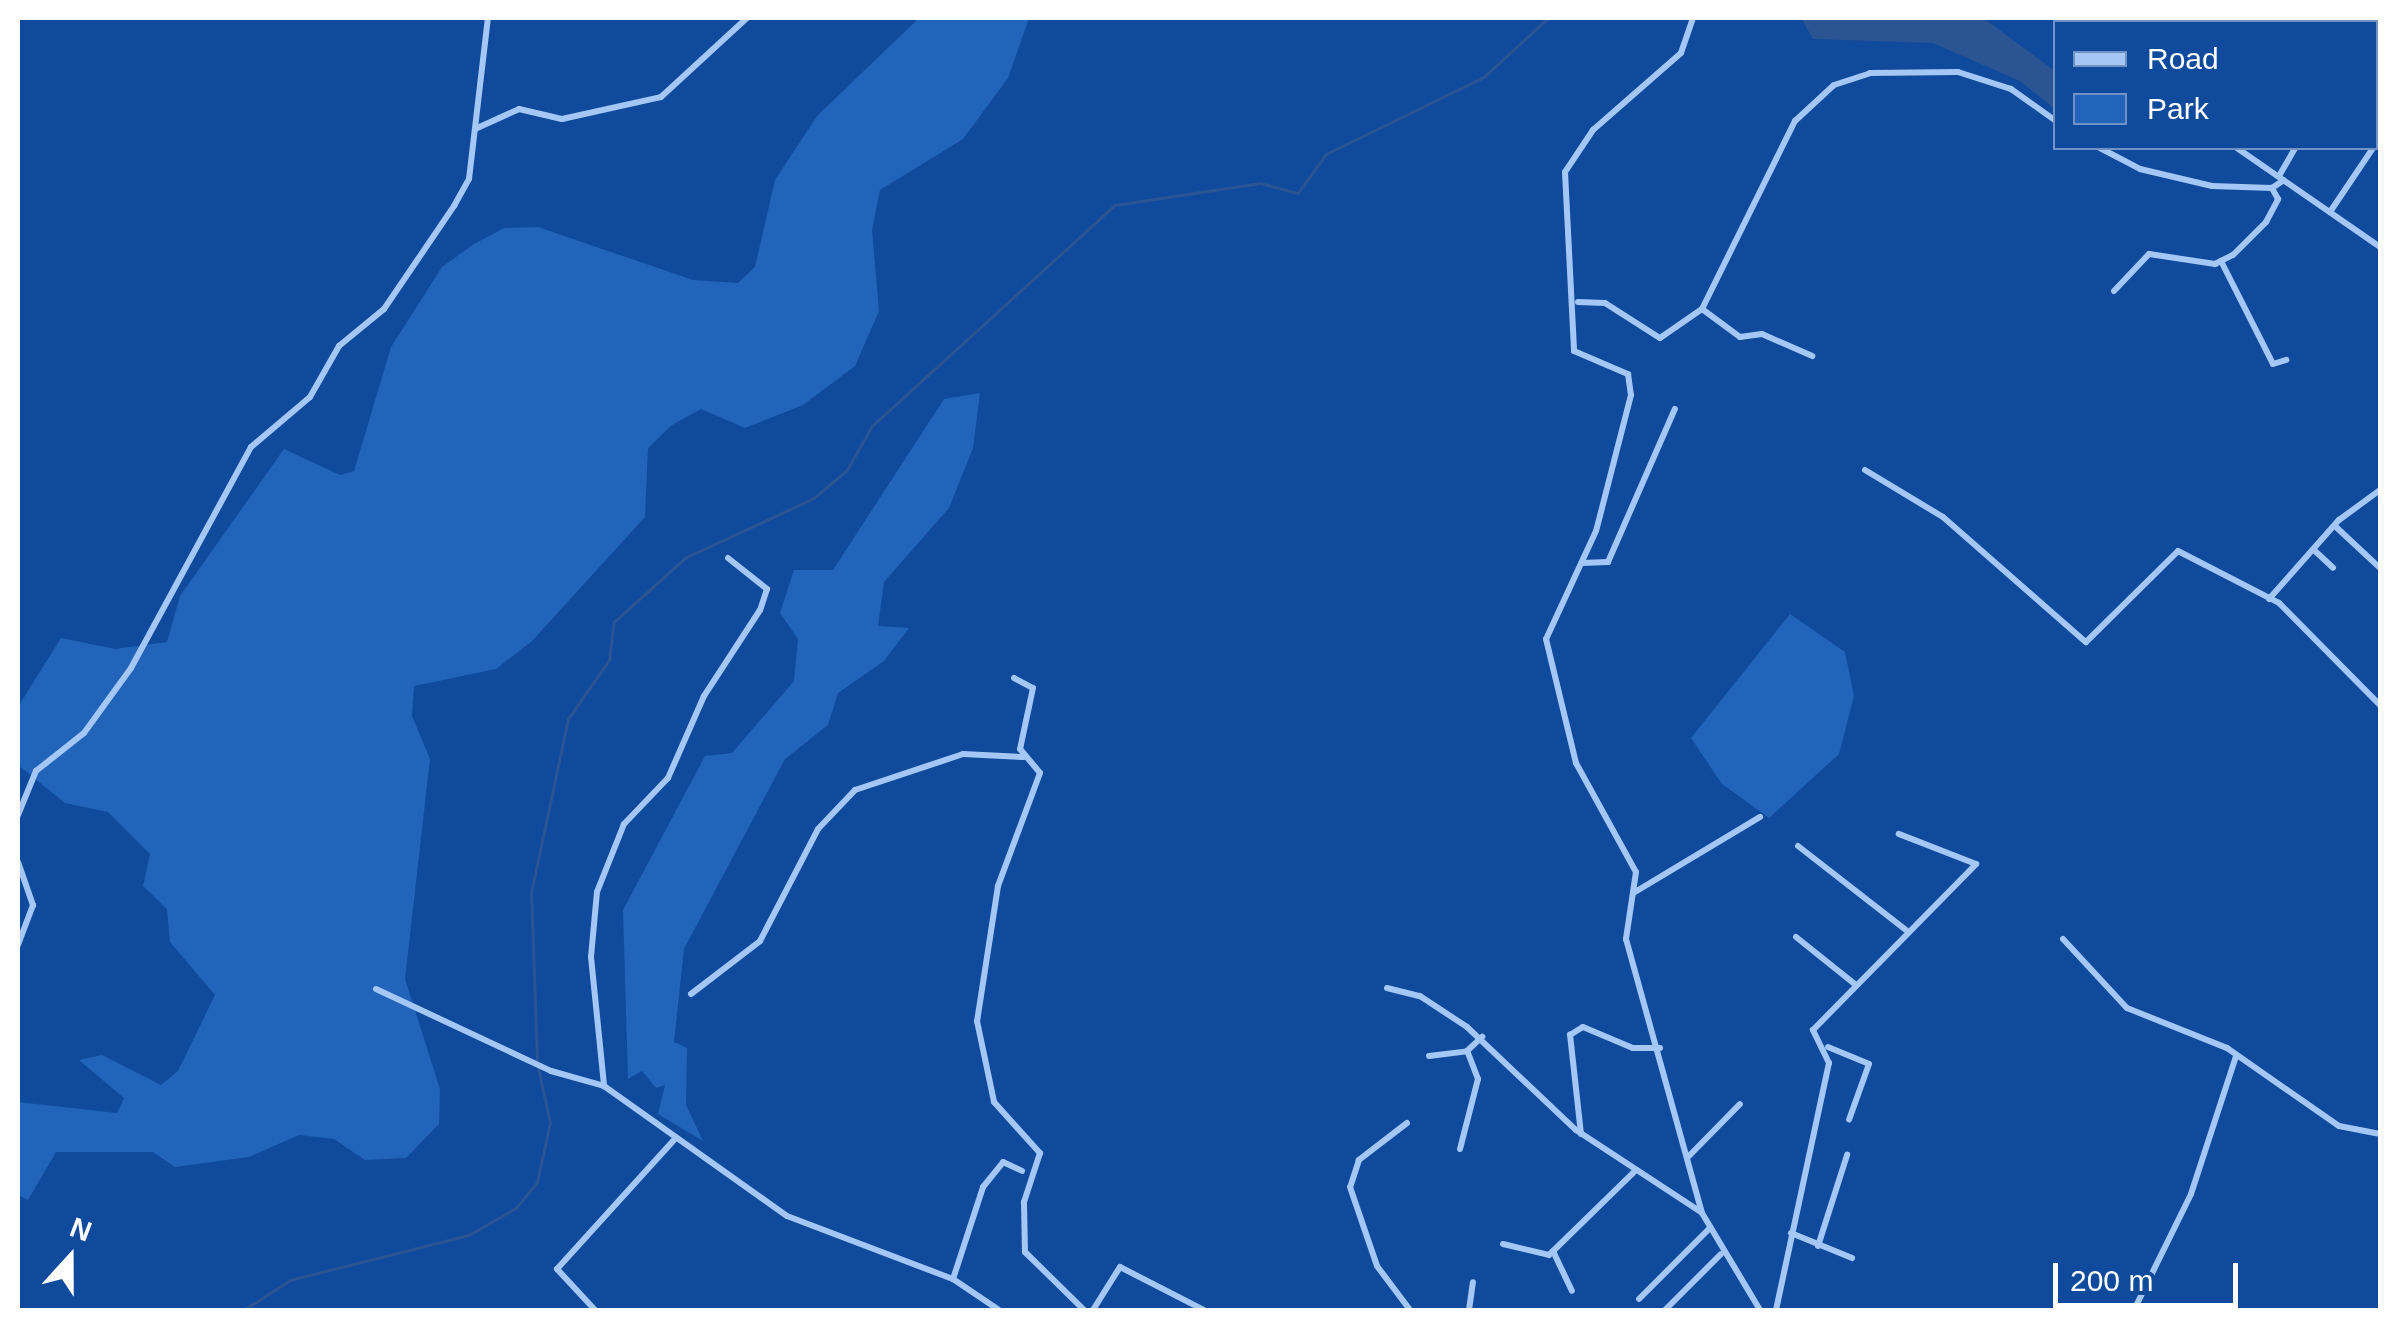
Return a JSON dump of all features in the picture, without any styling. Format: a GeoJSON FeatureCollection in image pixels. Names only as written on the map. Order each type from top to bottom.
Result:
{"type":"FeatureCollection","features":[{"type":"Feature","properties":{"kind":"street"},"geometry":{"type":"LineString","coordinates":[[18,814],[36,771],[84,733],[131,668],[251,447],[310,397],[339,346],[384,309],[469,178],[488,18]]}},
{"type":"Feature","properties":{"kind":"street"},"geometry":{"type":"LineString","coordinates":[[475,128],[519,109],[562,118],[652,101],[747,18]]}},
{"type":"Feature","properties":{"kind":"street"},"geometry":{"type":"LineString","coordinates":[[1693,18],[1681,53],[1593,130],[1564,172],[1578,302],[1574,351],[1628,374],[1631,395],[1580,564],[1546,639],[1554,687],[1576,763],[1636,872],[1626,939],[1660,1048],[1702,1213],[1722,1254],[1760,1310]]}},
{"type":"Feature","properties":{"kind":"street"},"geometry":{"type":"LineString","coordinates":[[1578,302],[1605,303],[1660,338],[1702,309],[1796,121],[1834,86],[1870,73],[1958,72],[2011,90],[2053,119]]}},
{"type":"Feature","properties":{"kind":"street"},"geometry":{"type":"LineString","coordinates":[[2104,150],[2140,169],[2272,188]]}},
{"type":"Feature","properties":{"kind":"street"},"geometry":{"type":"LineString","coordinates":[[2240,150],[2380,247]]}},
{"type":"Feature","properties":{"kind":"street"},"geometry":{"type":"LineString","coordinates":[[2272,188],[2282,178],[2294,150]]}},
{"type":"Feature","properties":{"kind":"street"},"geometry":{"type":"LineString","coordinates":[[2330,212],[2371,150]]}},
{"type":"Feature","properties":{"kind":"street"},"geometry":{"type":"LineString","coordinates":[[2114,292],[2149,254],[2221,261],[2266,222],[2278,199],[2272,188]]}},
{"type":"Feature","properties":{"kind":"street"},"geometry":{"type":"LineString","coordinates":[[2221,261],[2272,364],[2286,360]]}},
{"type":"Feature","properties":{"kind":"street"},"geometry":{"type":"LineString","coordinates":[[1702,309],[1740,337],[1762,334],[1812,356]]}},
{"type":"Feature","properties":{"kind":"street"},"geometry":{"type":"LineString","coordinates":[[1580,564],[1608,562],[1675,409]]}},
{"type":"Feature","properties":{"kind":"street"},"geometry":{"type":"LineString","coordinates":[[1865,470],[1943,517],[2086,642],[2172,550],[2270,599],[2380,705]]}},
{"type":"Feature","properties":{"kind":"street"},"geometry":{"type":"LineString","coordinates":[[2270,599],[2336,527],[2380,490]]}},
{"type":"Feature","properties":{"kind":"street"},"geometry":{"type":"LineString","coordinates":[[2336,527],[2380,568]]}},
{"type":"Feature","properties":{"kind":"street"},"geometry":{"type":"LineString","coordinates":[[2314,550],[2333,568]]}},
{"type":"Feature","properties":{"kind":"street"},"geometry":{"type":"LineString","coordinates":[[604,1086],[590,957],[596,892],[624,824],[668,778],[704,696],[760,610],[767,589],[728,558]]}},
{"type":"Feature","properties":{"kind":"street"},"geometry":{"type":"LineString","coordinates":[[1014,678],[1033,688],[1023,757]]}},
{"type":"Feature","properties":{"kind":"street"},"geometry":{"type":"LineString","coordinates":[[691,994],[760,942],[818,829],[855,790],[963,754],[1023,757],[1040,772],[998,886],[978,1021],[994,1102],[1040,1153],[1024,1202],[1025,1252],[1084,1310]]}},
{"type":"Feature","properties":{"kind":"street"},"geometry":{"type":"LineString","coordinates":[[1634,892],[1760,817]]}},
{"type":"Feature","properties":{"kind":"street"},"geometry":{"type":"LineString","coordinates":[[1849,1120],[1868,1064],[1827,1047],[1813,1030],[1906,930],[1976,864],[1899,834]]}},
{"type":"Feature","properties":{"kind":"street"},"geometry":{"type":"LineString","coordinates":[[1798,846],[1906,930]]}},
{"type":"Feature","properties":{"kind":"street"},"geometry":{"type":"LineString","coordinates":[[18,862],[33,906],[18,944]]}},
{"type":"Feature","properties":{"kind":"street"},"geometry":{"type":"LineString","coordinates":[[1796,936],[1856,985]]}},
{"type":"Feature","properties":{"kind":"street"},"geometry":{"type":"LineString","coordinates":[[2064,939],[2127,1008],[2236,1056],[2339,1126],[2380,1134]]}},
{"type":"Feature","properties":{"kind":"street"},"geometry":{"type":"LineString","coordinates":[[1388,988],[1420,996],[1482,1038],[1581,1134],[1702,1213]]}},
{"type":"Feature","properties":{"kind":"street"},"geometry":{"type":"LineString","coordinates":[[376,990],[551,1071],[604,1086],[788,1216],[953,1280],[999,1310]]}},
{"type":"Feature","properties":{"kind":"street"},"geometry":{"type":"LineString","coordinates":[[1581,1134],[1570,1034],[1583,1027],[1633,1048],[1660,1048]]}},
{"type":"Feature","properties":{"kind":"street"},"geometry":{"type":"LineString","coordinates":[[1429,1056],[1467,1051],[1482,1038]]}},
{"type":"Feature","properties":{"kind":"street"},"geometry":{"type":"LineString","coordinates":[[1776,1310],[1827,1047]]}},
{"type":"Feature","properties":{"kind":"street"},"geometry":{"type":"LineString","coordinates":[[1460,1149],[1478,1079],[1467,1051]]}},
{"type":"Feature","properties":{"kind":"street"},"geometry":{"type":"LineString","coordinates":[[2134,1310],[2191,1194],[2236,1056]]}},
{"type":"Feature","properties":{"kind":"street"},"geometry":{"type":"LineString","coordinates":[[1687,1158],[1740,1104]]}},
{"type":"Feature","properties":{"kind":"street"},"geometry":{"type":"LineString","coordinates":[[1407,1123],[1359,1160],[1350,1188],[1378,1266],[1410,1310]]}},
{"type":"Feature","properties":{"kind":"street"},"geometry":{"type":"LineString","coordinates":[[595,1310],[557,1270],[675,1138]]}},
{"type":"Feature","properties":{"kind":"street"},"geometry":{"type":"LineString","coordinates":[[1818,1246],[1847,1155]]}},
{"type":"Feature","properties":{"kind":"street"},"geometry":{"type":"LineString","coordinates":[[953,1280],[982,1188],[1003,1162],[1022,1171]]}},
{"type":"Feature","properties":{"kind":"street"},"geometry":{"type":"LineString","coordinates":[[1503,1244],[1543,1258],[1635,1171]]}},
{"type":"Feature","properties":{"kind":"street"},"geometry":{"type":"LineString","coordinates":[[1638,1299],[1708,1230]]}},
{"type":"Feature","properties":{"kind":"street"},"geometry":{"type":"LineString","coordinates":[[1791,1233],[1852,1258]]}},
{"type":"Feature","properties":{"kind":"street"},"geometry":{"type":"LineString","coordinates":[[1553,1251],[1572,1291]]}},
{"type":"Feature","properties":{"kind":"street"},"geometry":{"type":"LineString","coordinates":[[1665,1310],[1722,1254]]}},
{"type":"Feature","properties":{"kind":"street"},"geometry":{"type":"LineString","coordinates":[[1094,1310],[1120,1267],[1204,1310]]}},
{"type":"Feature","properties":{"kind":"street"},"geometry":{"type":"LineString","coordinates":[[1468,1310],[1474,1282]]}},
{"type":"Feature","properties":{"kind":"green space"},"geometry":{"type":"Polygon","coordinates":[[[919,18],[1029,18],[1008,78],[963,139],[880,190],[872,230],[879,311],[855,366],[803,405],[745,428],[701,409],[672,425],[648,448],[645,517],[532,641],[496,669],[414,686],[412,716],[430,759],[405,979],[440,1089],[439,1124],[406,1158],[365,1160],[334,1139],[299,1135],[249,1157],[175,1167],[153,1152],[56,1152],[28,1200],[18,1195],[18,1102],[117,1113],[124,1098],[79,1060],[102,1055],[161,1085],[178,1071],[215,995],[170,942],[167,909],[143,886],[150,854],[108,812],[65,803],[18,765],[18,707],[61,638],[115,649],[167,642],[180,596],[284,449],[340,475],[354,471],[391,347],[442,267],[504,228],[538,227],[693,280],[738,283],[755,267],[775,180],[817,116],[919,18]]]}},
{"type":"Feature","properties":{"kind":"green space"},"geometry":{"type":"Polygon","coordinates":[[[980,393],[973,448],[949,508],[884,582],[878,626],[909,628],[884,661],[838,693],[828,725],[785,759],[684,949],[674,1042],[687,1048],[686,1105],[703,1141],[658,1114],[665,1085],[656,1088],[642,1071],[628,1079],[623,910],[705,756],[732,753],[794,681],[798,639],[780,613],[794,570],[833,570],[944,399],[980,393]]]}},
{"type":"Feature","properties":{"kind":"green space"},"geometry":{"type":"Polygon","coordinates":[[[1790,614],[1845,652],[1854,696],[1839,754],[1769,818],[1722,784],[1691,738],[1790,614]]]}},
{"type":"Feature","properties":{"kind":"shaded area"},"geometry":{"type":"Polygon","coordinates":[[[1801,18],[1986,20],[2053,70],[2053,107],[2020,81],[1933,43],[1813,39],[1801,18]]]}},
{"type":"Feature","properties":{"kind":"waterway"},"geometry":{"type":"LineString","coordinates":[[537,1061],[531,893],[568,719],[609,660],[614,622],[685,558],[814,498],[847,470],[872,426],[1115,205],[1260,183],[1298,193],[1326,154],[1484,77],[1548,18]]}},
{"type":"Feature","properties":{"kind":"waterway"},"geometry":{"type":"LineString","coordinates":[[244,1310],[290,1280],[469,1235],[516,1208],[537,1182],[550,1123],[538,1068]]}}]}
